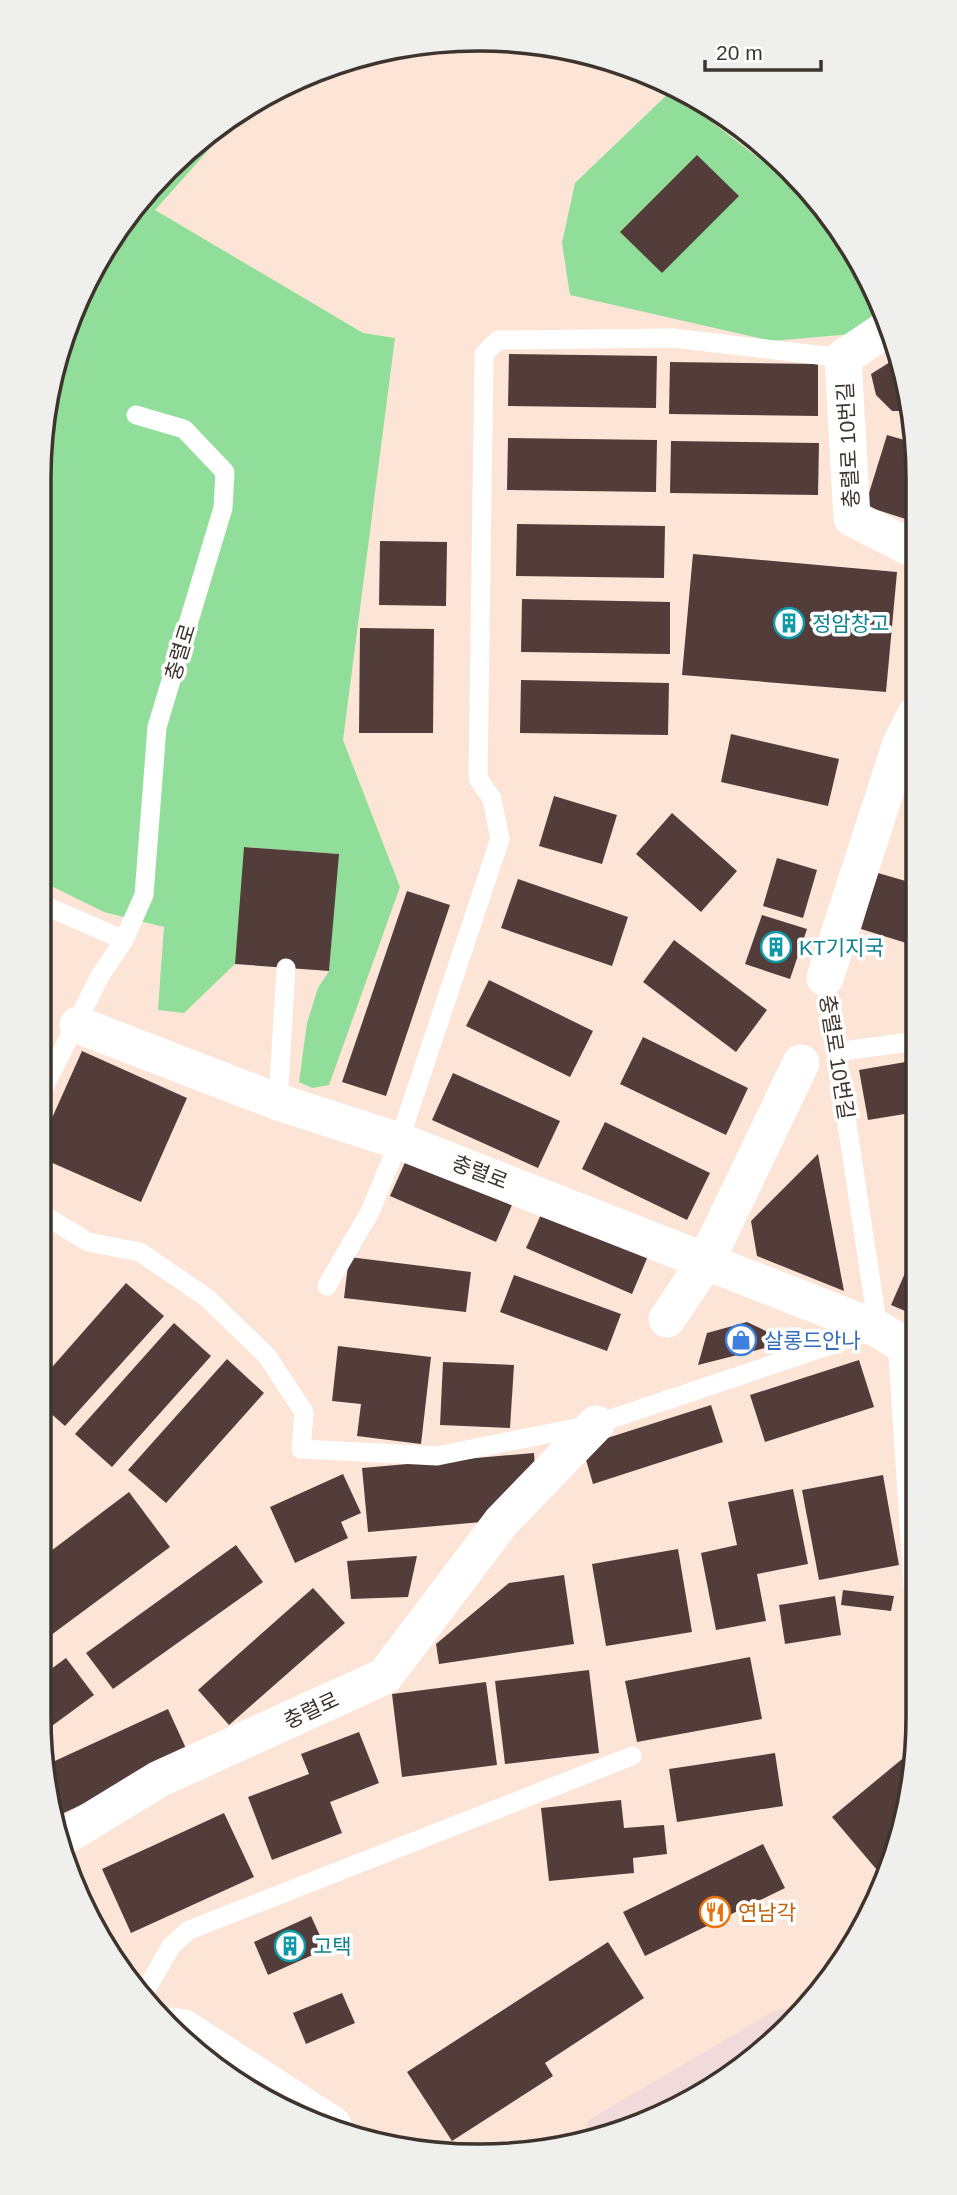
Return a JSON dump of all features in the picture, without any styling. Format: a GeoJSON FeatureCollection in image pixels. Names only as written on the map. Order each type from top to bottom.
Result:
{"type":"FeatureCollection","features":[{"type":"Feature","properties":{"kind":"main road"},"geometry":{"type":"LineString","coordinates":[[636,2114],[748,2048]]}},
{"type":"Feature","properties":{"kind":"street","name":"충렬로 10번길"},"geometry":{"type":"LineString","coordinates":[[881,333],[843,358],[852,519],[906,546]]}},
{"type":"Feature","properties":{"kind":"street","name":"충렬로 10번길"},"geometry":{"type":"LineString","coordinates":[[825,978],[896,758],[906,736]]}},
{"type":"Feature","properties":{"kind":"street","name":"충렬로"},"geometry":{"type":"LineString","coordinates":[[78,1025],[278,1102],[398,1141],[706,1261],[898,1341]]}},
{"type":"Feature","properties":{"kind":"street"},"geometry":{"type":"LineString","coordinates":[[667,1319],[706,1261],[802,1063]]}},
{"type":"Feature","properties":{"kind":"street","name":"충렬로"},"geometry":{"type":"LineString","coordinates":[[67,1835],[159,1779],[385,1676],[502,1521],[596,1424]]}},
{"type":"Feature","properties":{"kind":"street"},"geometry":{"type":"LineString","coordinates":[[189,2031],[304,2107]]}},
{"type":"Feature","properties":{"kind":"lane"},"geometry":{"type":"LineString","coordinates":[[327,1286],[371,1210],[398,1141],[500,839],[492,799],[478,778],[484,354],[498,340],[673,338],[843,358]]}},
{"type":"Feature","properties":{"kind":"lane","name":"충렬로"},"geometry":{"type":"LineString","coordinates":[[51,1074],[78,1025],[100,976],[124,940],[144,895],[158,727],[223,508],[225,472],[184,429],[136,415]]}},
{"type":"Feature","properties":{"kind":"lane"},"geometry":{"type":"LineString","coordinates":[[51,909],[124,940]]}},
{"type":"Feature","properties":{"kind":"lane"},"geometry":{"type":"LineString","coordinates":[[278,1102],[286,968]]}},
{"type":"Feature","properties":{"kind":"lane","name":"충렬로 10번길"},"geometry":{"type":"LineString","coordinates":[[825,978],[836,1052],[898,1341]]}},
{"type":"Feature","properties":{"kind":"lane"},"geometry":{"type":"LineString","coordinates":[[836,1052],[906,1042]]}},
{"type":"Feature","properties":{"kind":"lane","name":"충렬로"},"geometry":{"type":"LineString","coordinates":[[51,1220],[88,1242],[140,1252],[207,1298],[267,1356],[304,1412],[301,1449],[437,1456],[596,1424],[898,1341]]}},
{"type":"Feature","properties":{"kind":"lane"},"geometry":{"type":"LineString","coordinates":[[898,1341],[906,1469]]}},
{"type":"Feature","properties":{"kind":"lane"},"geometry":{"type":"LineString","coordinates":[[147,1987],[171,1946],[190,1930],[632,1756]]}},
{"type":"Feature","properties":{"kind":"green space"},"geometry":{"type":"Polygon","coordinates":[[[667,95],[699,112],[775,170],[800,196],[849,265],[875,317],[852,334],[772,341],[570,295],[562,243],[575,183],[667,95]]]}},
{"type":"Feature","properties":{"kind":"green space"},"geometry":{"type":"Polygon","coordinates":[[[219,138],[155,210],[363,333],[395,338],[343,740],[400,887],[329,1085],[312,1088],[299,1082],[307,1023],[318,988],[329,971],[338,854],[245,847],[235,964],[184,1013],[158,1010],[164,927],[104,912],[51,886],[51,478],[54,423],[73,341],[108,265],[157,196],[219,138]]]}},
{"type":"Feature","properties":{"kind":"building"},"geometry":{"type":"Polygon","coordinates":[[[697,155],[739,196],[662,273],[620,232],[697,155]]]}},
{"type":"Feature","properties":{"kind":"building"},"geometry":{"type":"Polygon","coordinates":[[[509,354],[657,356],[656,408],[508,406],[509,354]]]}},
{"type":"Feature","properties":{"kind":"building"},"geometry":{"type":"Polygon","coordinates":[[[670,362],[818,364],[818,416],[669,414],[670,362]]]}},
{"type":"Feature","properties":{"kind":"building"},"geometry":{"type":"Polygon","coordinates":[[[890,362],[901,411],[892,411],[876,395],[871,374],[890,362]]]}},
{"type":"Feature","properties":{"kind":"building"},"geometry":{"type":"Polygon","coordinates":[[[887,435],[904,440],[906,519],[865,506],[887,435]]]}},
{"type":"Feature","properties":{"kind":"building"},"geometry":{"type":"Polygon","coordinates":[[[508,438],[657,440],[656,492],[507,490],[508,438]]]}},
{"type":"Feature","properties":{"kind":"building"},"geometry":{"type":"Polygon","coordinates":[[[671,441],[819,443],[818,495],[670,493],[671,441]]]}},
{"type":"Feature","properties":{"kind":"building"},"geometry":{"type":"Polygon","coordinates":[[[517,524],[665,526],[664,578],[516,576],[517,524]]]}},
{"type":"Feature","properties":{"kind":"building"},"geometry":{"type":"Polygon","coordinates":[[[380,541],[447,542],[446,606],[379,605],[380,541]]]}},
{"type":"Feature","properties":{"kind":"building","name":"정암창고"},"geometry":{"type":"Polygon","coordinates":[[[693,554],[897,572],[886,692],[682,675],[693,554]]]}},
{"type":"Feature","properties":{"kind":"building"},"geometry":{"type":"Polygon","coordinates":[[[522,599],[670,602],[670,654],[521,652],[522,599]]]}},
{"type":"Feature","properties":{"kind":"building"},"geometry":{"type":"Polygon","coordinates":[[[360,628],[434,629],[433,733],[359,733],[360,628]]]}},
{"type":"Feature","properties":{"kind":"building"},"geometry":{"type":"Polygon","coordinates":[[[521,680],[669,683],[668,735],[520,733],[521,680]]]}},
{"type":"Feature","properties":{"kind":"building"},"geometry":{"type":"Polygon","coordinates":[[[731,734],[839,759],[828,806],[721,782],[731,734]]]}},
{"type":"Feature","properties":{"kind":"building"},"geometry":{"type":"Polygon","coordinates":[[[554,796],[617,815],[602,864],[539,846],[554,796]]]}},
{"type":"Feature","properties":{"kind":"building"},"geometry":{"type":"Polygon","coordinates":[[[672,813],[737,871],[701,912],[636,854],[672,813]]]}},
{"type":"Feature","properties":{"kind":"building"},"geometry":{"type":"Polygon","coordinates":[[[244,847],[339,854],[329,971],[235,964],[244,847]]]}},
{"type":"Feature","properties":{"kind":"building","name":"KT기지국"},"geometry":{"type":"Polygon","coordinates":[[[777,858],[817,870],[803,918],[763,906],[777,858]]]}},
{"type":"Feature","properties":{"kind":"building"},"geometry":{"type":"Polygon","coordinates":[[[878,873],[906,881],[906,943],[861,929],[878,873]]]}},
{"type":"Feature","properties":{"kind":"building"},"geometry":{"type":"Polygon","coordinates":[[[518,879],[628,917],[612,966],[501,928],[518,879]]]}},
{"type":"Feature","properties":{"kind":"building"},"geometry":{"type":"Polygon","coordinates":[[[407,891],[450,905],[386,1096],[342,1082],[407,891]]]}},
{"type":"Feature","properties":{"kind":"building","name":"KT기지국"},"geometry":{"type":"Polygon","coordinates":[[[762,915],[807,929],[790,979],[745,964],[762,915]]]}},
{"type":"Feature","properties":{"kind":"building"},"geometry":{"type":"Polygon","coordinates":[[[674,940],[767,1010],[736,1052],[643,982],[674,940]]]}},
{"type":"Feature","properties":{"kind":"building"},"geometry":{"type":"Polygon","coordinates":[[[489,980],[593,1031],[570,1077],[466,1026],[489,980]]]}},
{"type":"Feature","properties":{"kind":"building"},"geometry":{"type":"Polygon","coordinates":[[[643,1037],[748,1088],[726,1135],[620,1084],[643,1037]]]}},
{"type":"Feature","properties":{"kind":"building"},"geometry":{"type":"Polygon","coordinates":[[[82,1051],[187,1098],[141,1202],[51,1162],[51,1120],[82,1051]]]}},
{"type":"Feature","properties":{"kind":"building"},"geometry":{"type":"Polygon","coordinates":[[[906,1062],[906,1114],[868,1120],[859,1070],[906,1062]]]}},
{"type":"Feature","properties":{"kind":"building"},"geometry":{"type":"Polygon","coordinates":[[[453,1073],[560,1121],[538,1168],[432,1120],[453,1073]]]}},
{"type":"Feature","properties":{"kind":"building"},"geometry":{"type":"Polygon","coordinates":[[[605,1122],[710,1173],[687,1220],[582,1169],[605,1122]]]}},
{"type":"Feature","properties":{"kind":"building"},"geometry":{"type":"Polygon","coordinates":[[[818,1154],[844,1291],[757,1256],[751,1221],[818,1154]]]}},
{"type":"Feature","properties":{"kind":"building"},"geometry":{"type":"Polygon","coordinates":[[[407,1158],[512,1205],[496,1242],[390,1196],[407,1158]]]}},
{"type":"Feature","properties":{"kind":"building"},"geometry":{"type":"Polygon","coordinates":[[[543,1210],[648,1256],[632,1294],[526,1248],[543,1210]]]}},
{"type":"Feature","properties":{"kind":"building"},"geometry":{"type":"Polygon","coordinates":[[[349,1257],[471,1272],[466,1312],[344,1298],[349,1257]]]}},
{"type":"Feature","properties":{"kind":"building"},"geometry":{"type":"Polygon","coordinates":[[[906,1271],[906,1311],[891,1305],[906,1271]]]}},
{"type":"Feature","properties":{"kind":"building"},"geometry":{"type":"Polygon","coordinates":[[[514,1275],[621,1314],[607,1351],[500,1312],[514,1275]]]}},
{"type":"Feature","properties":{"kind":"building"},"geometry":{"type":"Polygon","coordinates":[[[126,1283],[164,1316],[65,1426],[51,1414],[51,1368],[126,1283]]]}},
{"type":"Feature","properties":{"kind":"building"},"geometry":{"type":"Polygon","coordinates":[[[747,1322],[789,1342],[698,1365],[707,1333],[747,1322]]]}},
{"type":"Feature","properties":{"kind":"building"},"geometry":{"type":"Polygon","coordinates":[[[174,1323],[211,1356],[112,1467],[75,1434],[174,1323]]]}},
{"type":"Feature","properties":{"kind":"building"},"geometry":{"type":"Polygon","coordinates":[[[338,1346],[431,1357],[421,1444],[357,1436],[361,1404],[332,1401],[338,1346]]]}},
{"type":"Feature","properties":{"kind":"building"},"geometry":{"type":"Polygon","coordinates":[[[227,1359],[264,1393],[166,1503],[128,1470],[227,1359]]]}},
{"type":"Feature","properties":{"kind":"building"},"geometry":{"type":"Polygon","coordinates":[[[859,1360],[874,1407],[765,1442],[750,1395],[859,1360]]]}},
{"type":"Feature","properties":{"kind":"building"},"geometry":{"type":"Polygon","coordinates":[[[443,1362],[514,1365],[510,1428],[440,1425],[443,1362]]]}},
{"type":"Feature","properties":{"kind":"building"},"geometry":{"type":"Polygon","coordinates":[[[711,1405],[723,1442],[593,1484],[582,1446],[711,1405]]]}},
{"type":"Feature","properties":{"kind":"building"},"geometry":{"type":"Polygon","coordinates":[[[534,1453],[535,1470],[482,1522],[368,1532],[362,1468],[534,1453]]]}},
{"type":"Feature","properties":{"kind":"building"},"geometry":{"type":"Polygon","coordinates":[[[343,1474],[361,1513],[341,1522],[348,1538],[295,1563],[270,1507],[343,1474]]]}},
{"type":"Feature","properties":{"kind":"building"},"geometry":{"type":"Polygon","coordinates":[[[883,1475],[899,1565],[819,1580],[802,1490],[883,1475]]]}},
{"type":"Feature","properties":{"kind":"building"},"geometry":{"type":"Polygon","coordinates":[[[793,1489],[808,1564],[757,1574],[766,1621],[716,1630],[701,1553],[737,1545],[728,1502],[793,1489]]]}},
{"type":"Feature","properties":{"kind":"building"},"geometry":{"type":"Polygon","coordinates":[[[129,1492],[170,1547],[51,1635],[51,1551],[129,1492]]]}},
{"type":"Feature","properties":{"kind":"building"},"geometry":{"type":"Polygon","coordinates":[[[236,1545],[263,1582],[113,1689],[86,1653],[236,1545]]]}},
{"type":"Feature","properties":{"kind":"building"},"geometry":{"type":"Polygon","coordinates":[[[678,1549],[692,1632],[606,1646],[592,1564],[678,1549]]]}},
{"type":"Feature","properties":{"kind":"building"},"geometry":{"type":"Polygon","coordinates":[[[417,1556],[408,1597],[351,1599],[347,1561],[417,1556]]]}},
{"type":"Feature","properties":{"kind":"building"},"geometry":{"type":"Polygon","coordinates":[[[564,1575],[574,1644],[439,1664],[436,1644],[509,1583],[564,1575]]]}},
{"type":"Feature","properties":{"kind":"building"},"geometry":{"type":"Polygon","coordinates":[[[313,1588],[345,1623],[229,1725],[198,1690],[313,1588]]]}},
{"type":"Feature","properties":{"kind":"building"},"geometry":{"type":"Polygon","coordinates":[[[843,1590],[894,1596],[891,1611],[841,1605],[843,1590]]]}},
{"type":"Feature","properties":{"kind":"building"},"geometry":{"type":"Polygon","coordinates":[[[835,1596],[841,1635],[785,1644],[779,1605],[835,1596]]]}},
{"type":"Feature","properties":{"kind":"building"},"geometry":{"type":"Polygon","coordinates":[[[750,1657],[762,1719],[637,1742],[625,1681],[750,1657]]]}},
{"type":"Feature","properties":{"kind":"building"},"geometry":{"type":"Polygon","coordinates":[[[66,1658],[94,1695],[51,1726],[51,1716],[51,1669],[66,1658]]]}},
{"type":"Feature","properties":{"kind":"building"},"geometry":{"type":"Polygon","coordinates":[[[589,1670],[599,1753],[505,1764],[495,1681],[589,1670]]]}},
{"type":"Feature","properties":{"kind":"building"},"geometry":{"type":"Polygon","coordinates":[[[486,1682],[497,1765],[402,1777],[392,1694],[486,1682]]]}},
{"type":"Feature","properties":{"kind":"building"},"geometry":{"type":"Polygon","coordinates":[[[168,1709],[189,1755],[62,1814],[53,1762],[168,1709]]]}},
{"type":"Feature","properties":{"kind":"building"},"geometry":{"type":"Polygon","coordinates":[[[359,1732],[379,1783],[330,1802],[342,1833],[272,1860],[248,1797],[309,1774],[301,1754],[359,1732]]]}},
{"type":"Feature","properties":{"kind":"building"},"geometry":{"type":"Polygon","coordinates":[[[775,1753],[783,1806],[677,1822],[669,1769],[775,1753]]]}},
{"type":"Feature","properties":{"kind":"building"},"geometry":{"type":"Polygon","coordinates":[[[904,1757],[892,1827],[878,1869],[832,1817],[904,1757]]]}},
{"type":"Feature","properties":{"kind":"building"},"geometry":{"type":"Polygon","coordinates":[[[621,1800],[624,1828],[664,1825],[667,1854],[633,1858],[634,1873],[549,1881],[541,1808],[621,1800]]]}},
{"type":"Feature","properties":{"kind":"building"},"geometry":{"type":"Polygon","coordinates":[[[224,1813],[254,1877],[131,1933],[102,1869],[224,1813]]]}},
{"type":"Feature","properties":{"kind":"building"},"geometry":{"type":"Polygon","coordinates":[[[763,1844],[785,1888],[645,1956],[623,1912],[763,1844]]]}},
{"type":"Feature","properties":{"kind":"building","name":"고택"},"geometry":{"type":"Polygon","coordinates":[[[311,1916],[326,1949],[268,1975],[254,1942],[311,1916]]]}},
{"type":"Feature","properties":{"kind":"building"},"geometry":{"type":"Polygon","coordinates":[[[608,1942],[644,1998],[545,2063],[553,2076],[452,2141],[407,2072],[608,1942]]]}},
{"type":"Feature","properties":{"kind":"building"},"geometry":{"type":"Polygon","coordinates":[[[342,1993],[355,2023],[306,2044],[293,2013],[342,1993]]]}},
{"type":"Feature","properties":{"kind":"place","name":"정암창고"},"geometry":{"type":"Point","coordinates":[789,623]}},
{"type":"Feature","properties":{"kind":"place","name":"KT기지국"},"geometry":{"type":"Point","coordinates":[776,947]}},
{"type":"Feature","properties":{"kind":"place","name":"살롱드안나"},"geometry":{"type":"Point","coordinates":[741,1340]}},
{"type":"Feature","properties":{"kind":"place","name":"연남각"},"geometry":{"type":"Point","coordinates":[715,1912]}},
{"type":"Feature","properties":{"kind":"place","name":"고택"},"geometry":{"type":"Point","coordinates":[290,1946]}}]}
